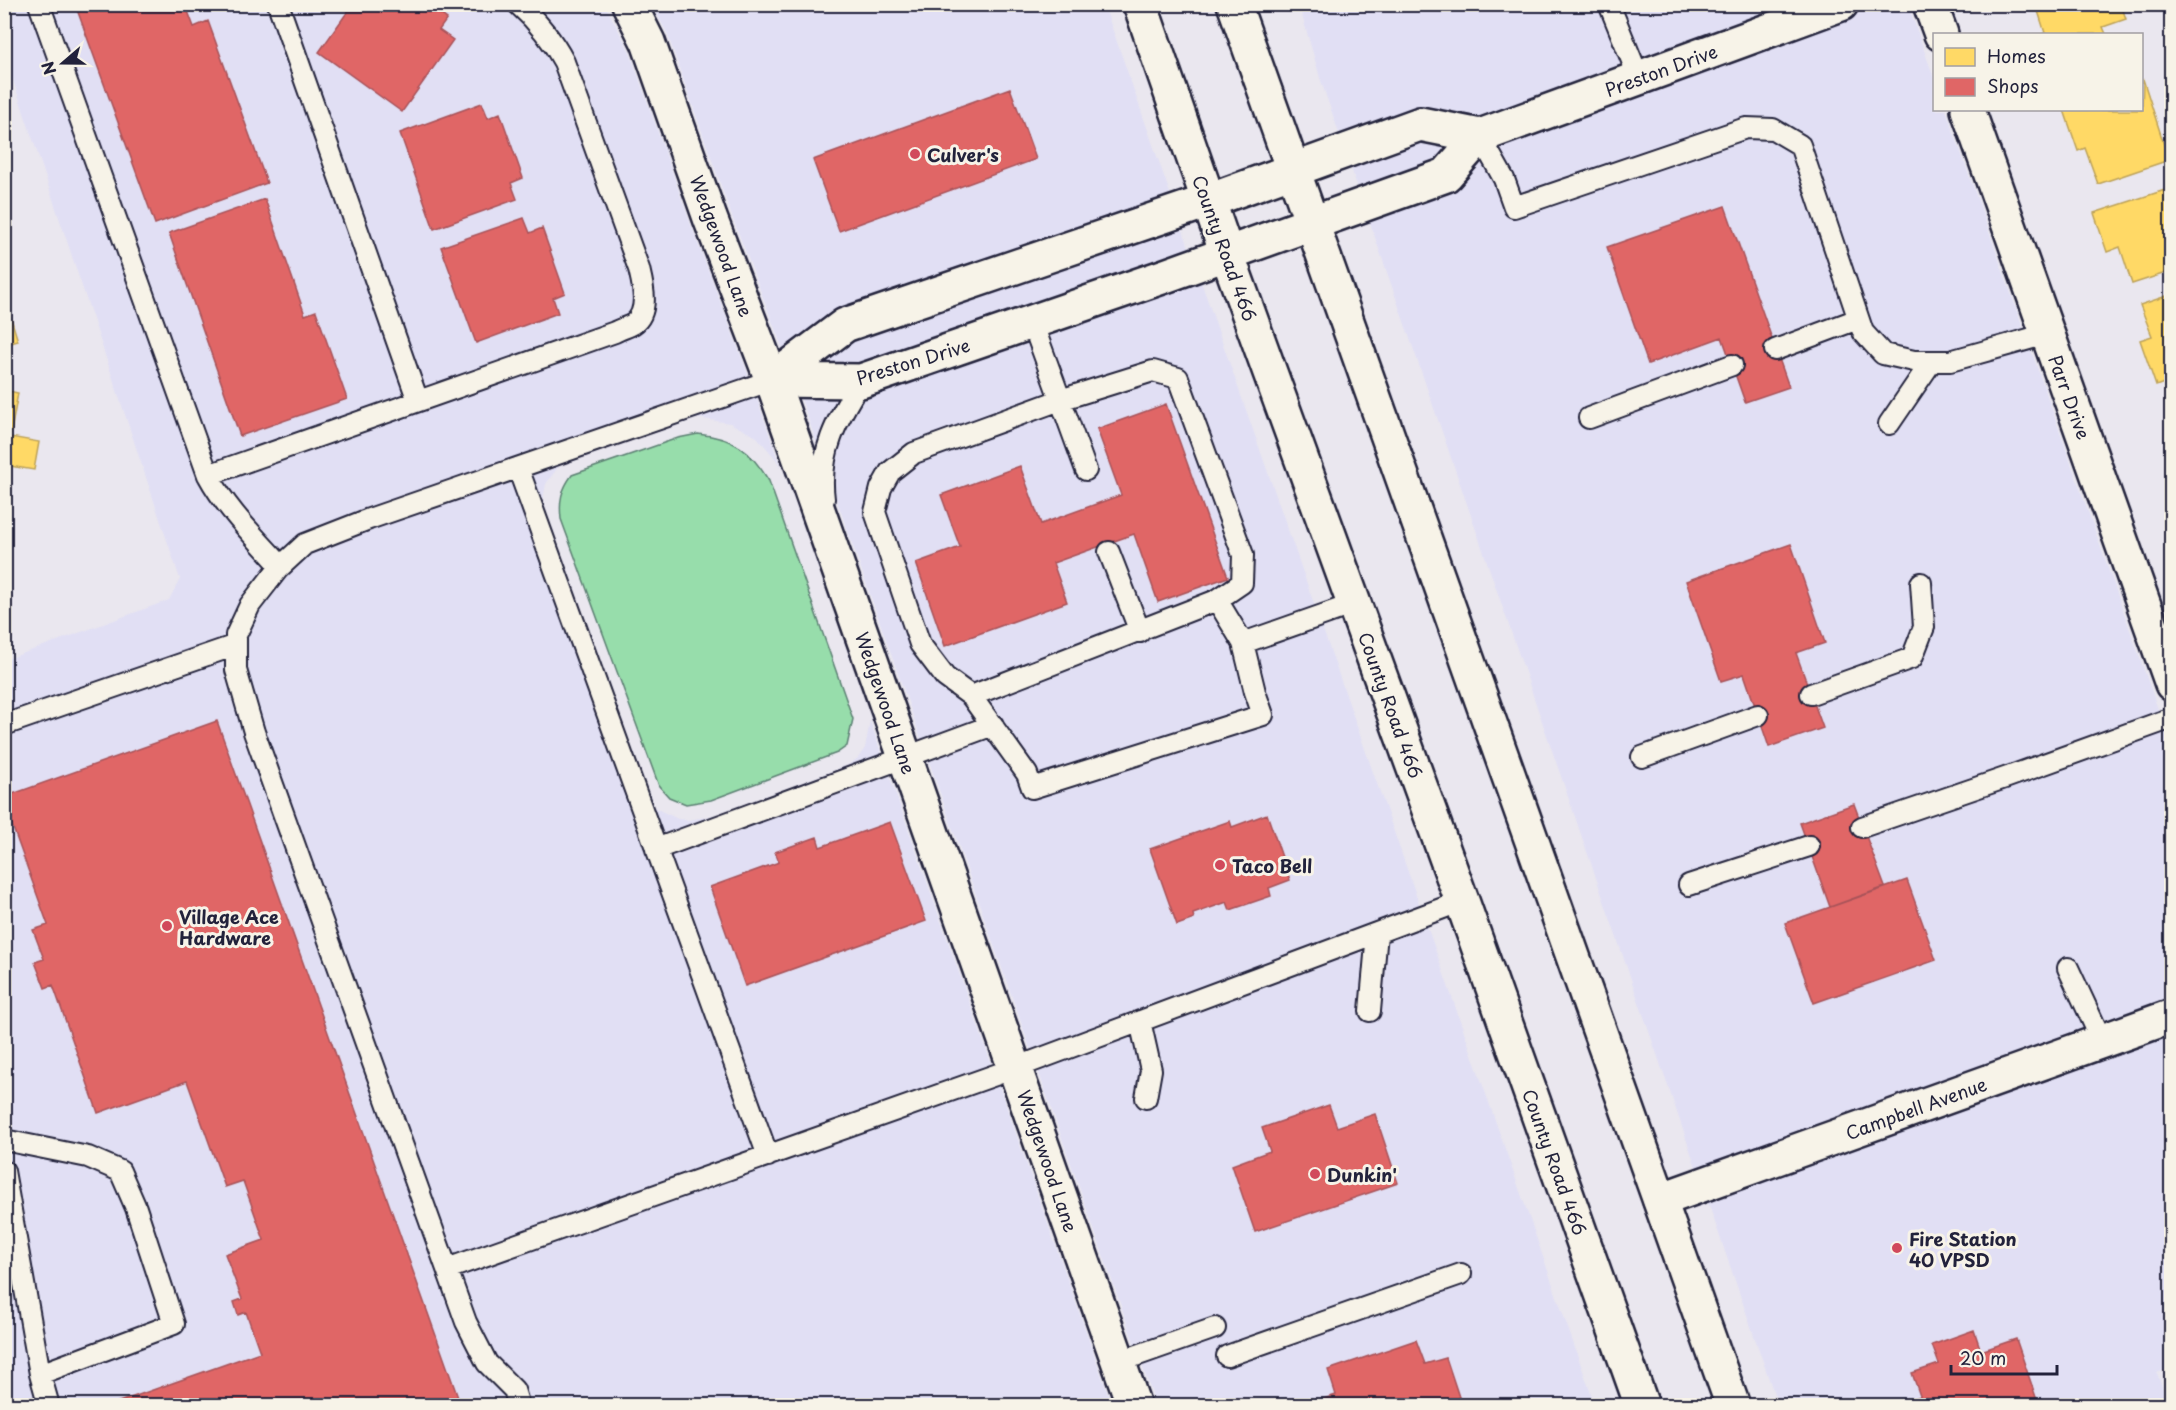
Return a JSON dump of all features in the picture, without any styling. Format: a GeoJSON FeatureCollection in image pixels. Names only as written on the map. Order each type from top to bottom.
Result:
{"type":"FeatureCollection","features":[{"type":"Feature","properties":{"kind":"street","name":"Wedgewood Lane"},"geometry":{"type":"LineString","coordinates":[[629,4],[648,42],[710,218],[772,380],[1134,1406]]}},
{"type":"Feature","properties":{"kind":"street","name":"County Road 466"},"geometry":{"type":"LineString","coordinates":[[1140,4],[1208,201],[1642,1406]]}},
{"type":"Feature","properties":{"kind":"street"},"geometry":{"type":"LineString","coordinates":[[1234,4],[1733,1406]]}},
{"type":"Feature","properties":{"kind":"street","name":"Preston Drive"},"geometry":{"type":"LineString","coordinates":[[772,380],[861,381],[1312,225],[1446,176],[1480,136],[1841,4]]}},
{"type":"Feature","properties":{"kind":"street"},"geometry":{"type":"LineString","coordinates":[[1930,4],[1941,33]]}},
{"type":"Feature","properties":{"kind":"street","name":"Parr Drive"},"geometry":{"type":"LineString","coordinates":[[1968,111],[2172,684]]}},
{"type":"Feature","properties":{"kind":"street"},"geometry":{"type":"LineString","coordinates":[[772,380],[845,326],[1208,201],[1420,124],[1480,136]]}},
{"type":"Feature","properties":{"kind":"street","name":"Campbell Avenue"},"geometry":{"type":"LineString","coordinates":[[1660,1200],[2172,1016]]}},
{"type":"Feature","properties":{"kind":"lane"},"geometry":{"type":"LineString","coordinates":[[39,4],[208,475],[218,493],[281,566]]}},
{"type":"Feature","properties":{"kind":"lane"},"geometry":{"type":"LineString","coordinates":[[278,4],[418,400]]}},
{"type":"Feature","properties":{"kind":"lane"},"geometry":{"type":"LineString","coordinates":[[208,475],[615,332],[634,323],[642,310],[644,291],[639,269],[564,62],[552,39],[518,4]]}},
{"type":"Feature","properties":{"kind":"lane"},"geometry":{"type":"LineString","coordinates":[[1609,4],[1639,78]]}},
{"type":"Feature","properties":{"kind":"lane"},"geometry":{"type":"LineString","coordinates":[[1480,136],[1504,179],[1514,207],[1746,128],[1773,129],[1800,145],[1863,333],[1883,354],[1914,361],[1950,361],[2047,334]]}},
{"type":"Feature","properties":{"kind":"lane"},"geometry":{"type":"LineString","coordinates":[[1775,350],[1858,319]]}},
{"type":"Feature","properties":{"kind":"lane"},"geometry":{"type":"LineString","coordinates":[[1032,322],[1086,470]]}},
{"type":"Feature","properties":{"kind":"lane"},"geometry":{"type":"LineString","coordinates":[[1889,424],[1932,361]]}},
{"type":"Feature","properties":{"kind":"lane"},"geometry":{"type":"LineString","coordinates":[[1589,418],[1732,365]]}},
{"type":"Feature","properties":{"kind":"lane"},"geometry":{"type":"LineString","coordinates":[[971,696],[1140,632],[1217,600],[1242,583],[1243,555],[1178,378],[1153,371],[1060,400],[914,453],[890,472],[881,488],[875,512],[920,644],[945,677],[971,696],[1027,774],[1032,788],[1263,715],[1243,643],[1217,600]]}},
{"type":"Feature","properties":{"kind":"lane"},"geometry":{"type":"LineString","coordinates":[[519,1406],[514,1390],[486,1363],[466,1322],[254,732],[236,670],[236,635],[250,605],[281,566],[305,544],[369,519],[772,380]]}},
{"type":"Feature","properties":{"kind":"lane"},"geometry":{"type":"LineString","coordinates":[[831,549],[822,480],[827,446],[840,415],[861,381]]}},
{"type":"Feature","properties":{"kind":"lane"},"geometry":{"type":"LineString","coordinates":[[518,468],[768,1156]]}},
{"type":"Feature","properties":{"kind":"lane"},"geometry":{"type":"LineString","coordinates":[[1109,552],[1140,632]]}},
{"type":"Feature","properties":{"kind":"lane"},"geometry":{"type":"LineString","coordinates":[[1811,694],[1912,657],[1924,627],[1921,583]]}},
{"type":"Feature","properties":{"kind":"lane"},"geometry":{"type":"LineString","coordinates":[[1243,643],[1354,604]]}},
{"type":"Feature","properties":{"kind":"lane"},"geometry":{"type":"LineString","coordinates":[[4,725],[236,645]]}},
{"type":"Feature","properties":{"kind":"lane"},"geometry":{"type":"LineString","coordinates":[[1642,757],[1758,715]]}},
{"type":"Feature","properties":{"kind":"lane"},"geometry":{"type":"LineString","coordinates":[[1862,826],[2172,718]]}},
{"type":"Feature","properties":{"kind":"lane"},"geometry":{"type":"LineString","coordinates":[[656,849],[993,725]]}},
{"type":"Feature","properties":{"kind":"lane"},"geometry":{"type":"LineString","coordinates":[[1689,885],[1809,846]]}},
{"type":"Feature","properties":{"kind":"lane"},"geometry":{"type":"LineString","coordinates":[[447,1269],[1015,1068],[1462,901]]}},
{"type":"Feature","properties":{"kind":"lane"},"geometry":{"type":"LineString","coordinates":[[1370,1011],[1377,933]]}},
{"type":"Feature","properties":{"kind":"lane"},"geometry":{"type":"LineString","coordinates":[[2068,968],[2102,1041]]}},
{"type":"Feature","properties":{"kind":"lane"},"geometry":{"type":"LineString","coordinates":[[1140,1021],[1150,1070],[1146,1098]]}},
{"type":"Feature","properties":{"kind":"lane"},"geometry":{"type":"LineString","coordinates":[[4,1140],[88,1157],[120,1171],[135,1208],[174,1324],[40,1374]]}},
{"type":"Feature","properties":{"kind":"lane"},"geometry":{"type":"LineString","coordinates":[[4,1172],[40,1374],[50,1406]]}},
{"type":"Feature","properties":{"kind":"lane"},"geometry":{"type":"LineString","coordinates":[[1227,1356],[1461,1274]]}},
{"type":"Feature","properties":{"kind":"lane"},"geometry":{"type":"LineString","coordinates":[[1118,1362],[1215,1328]]}},
{"type":"Feature","properties":{"kind":"shaded area"},"geometry":{"type":"Polygon","coordinates":[[[4,5],[605,5],[629,50],[781,468],[757,437],[730,423],[696,418],[673,423],[566,461],[558,467],[546,484],[542,504],[544,525],[643,792],[655,808],[678,819],[688,820],[716,815],[848,765],[858,758],[865,748],[870,721],[1112,1405],[8,1405],[4,1394],[5,660],[169,600],[180,579],[5,56],[4,5]]]}},
{"type":"Feature","properties":{"kind":"shaded area"},"geometry":{"type":"Polygon","coordinates":[[[652,5],[1104,5],[1595,1405],[1156,1405],[792,373],[730,211],[667,33],[652,5]]]}},
{"type":"Feature","properties":{"kind":"shaded area"},"geometry":{"type":"Polygon","coordinates":[[[1299,5],[1908,5],[1933,75],[1933,111],[1946,111],[2171,746],[2172,1367],[2157,1373],[2169,1405],[1778,1405],[1321,81],[1299,5]]]}},
{"type":"Feature","properties":{"kind":"green space"},"geometry":{"type":"Polygon","coordinates":[[[698,434],[732,442],[740,447],[755,461],[769,481],[853,719],[847,746],[837,753],[711,800],[686,804],[669,797],[659,786],[561,519],[560,507],[563,491],[572,475],[678,438],[698,434]]]}},
{"type":"Feature","properties":{"kind":"building: Homes"},"geometry":{"type":"Polygon","coordinates":[[[2057,4],[2121,4],[2126,19],[2103,27],[2106,33],[2045,33],[2038,11],[2057,4]]]}},
{"type":"Feature","properties":{"kind":"building: Homes"},"geometry":{"type":"Polygon","coordinates":[[[2143,79],[2169,160],[2098,184],[2085,148],[2078,151],[2064,111],[2143,111],[2143,79]]]}},
{"type":"Feature","properties":{"kind":"building: Homes"},"geometry":{"type":"Polygon","coordinates":[[[2165,190],[2172,210],[2172,271],[2132,284],[2120,247],[2107,252],[2094,213],[2165,190]]]}},
{"type":"Feature","properties":{"kind":"building: Homes"},"geometry":{"type":"Polygon","coordinates":[[[2172,294],[2172,380],[2156,386],[2140,340],[2152,336],[2140,305],[2172,294]]]}},
{"type":"Feature","properties":{"kind":"building: Homes"},"geometry":{"type":"Polygon","coordinates":[[[4,296],[18,341],[4,345],[4,296]]]}},
{"type":"Feature","properties":{"kind":"building: Homes"},"geometry":{"type":"Polygon","coordinates":[[[4,390],[18,393],[10,437],[39,442],[34,470],[4,465],[4,390]]]}},
{"type":"Feature","properties":{"kind":"building: Shops"},"geometry":{"type":"Polygon","coordinates":[[[75,4],[189,4],[186,6],[194,27],[208,21],[267,183],[155,224],[75,4]]]}},
{"type":"Feature","properties":{"kind":"building: Shops"},"geometry":{"type":"Polygon","coordinates":[[[353,4],[427,4],[447,19],[439,30],[453,40],[402,112],[319,52],[353,4]]]}},
{"type":"Feature","properties":{"kind":"building: Shops"},"geometry":{"type":"Polygon","coordinates":[[[1010,88],[1036,159],[839,231],[813,160],[1010,88]]]}},
{"type":"Feature","properties":{"kind":"building: Shops"},"geometry":{"type":"Polygon","coordinates":[[[482,103],[488,118],[500,113],[523,178],[511,183],[517,199],[434,229],[400,133],[482,103]]]}},
{"type":"Feature","properties":{"kind":"building: Shops"},"geometry":{"type":"Polygon","coordinates":[[[265,199],[305,315],[316,311],[347,399],[240,436],[169,233],[265,199]]]}},
{"type":"Feature","properties":{"kind":"building: Shops"},"geometry":{"type":"Polygon","coordinates":[[[1725,206],[1789,387],[1745,402],[1722,337],[1648,364],[1607,247],[1725,206]]]}},
{"type":"Feature","properties":{"kind":"building: Shops"},"geometry":{"type":"Polygon","coordinates":[[[524,218],[530,233],[542,228],[565,293],[553,298],[558,313],[476,343],[441,247],[524,218]]]}},
{"type":"Feature","properties":{"kind":"building: Shops"},"geometry":{"type":"Polygon","coordinates":[[[1166,404],[1228,577],[1158,602],[1134,534],[1053,563],[1067,602],[945,646],[916,563],[960,547],[941,495],[1020,466],[1041,524],[1121,495],[1097,429],[1166,404]]]}},
{"type":"Feature","properties":{"kind":"building: Shops"},"geometry":{"type":"Polygon","coordinates":[[[1791,544],[1825,643],[1796,653],[1823,728],[1769,747],[1744,674],[1721,681],[1686,581],[1791,544]]]}},
{"type":"Feature","properties":{"kind":"building: Shops"},"geometry":{"type":"Polygon","coordinates":[[[217,721],[461,1406],[117,1406],[116,1403],[260,1352],[246,1312],[238,1315],[234,1302],[242,1299],[225,1254],[264,1240],[243,1181],[225,1187],[187,1081],[98,1113],[53,985],[45,988],[35,962],[44,959],[33,930],[48,925],[4,803],[4,797],[217,721]]]}},
{"type":"Feature","properties":{"kind":"building: Shops"},"geometry":{"type":"Polygon","coordinates":[[[1854,804],[1885,887],[1830,907],[1800,823],[1854,804]]]}},
{"type":"Feature","properties":{"kind":"building: Shops","name":"Taco Bell"},"geometry":{"type":"Polygon","coordinates":[[[1267,814],[1290,880],[1269,888],[1271,896],[1230,910],[1227,902],[1193,914],[1194,919],[1177,925],[1150,849],[1230,821],[1232,827],[1267,814]]]}},
{"type":"Feature","properties":{"kind":"building: Shops"},"geometry":{"type":"Polygon","coordinates":[[[890,822],[926,921],[745,986],[710,887],[779,862],[775,852],[817,837],[820,847],[890,822]]]}},
{"type":"Feature","properties":{"kind":"building: Shops"},"geometry":{"type":"Polygon","coordinates":[[[1907,880],[1936,960],[1814,1003],[1785,923],[1907,880]]]}},
{"type":"Feature","properties":{"kind":"building: Shops","name":"Dunkin'"},"geometry":{"type":"Polygon","coordinates":[[[1329,1105],[1337,1127],[1375,1114],[1398,1183],[1255,1232],[1232,1165],[1270,1151],[1262,1128],[1329,1105]]]}},
{"type":"Feature","properties":{"kind":"building: Shops"},"geometry":{"type":"Polygon","coordinates":[[[1974,1330],[1981,1351],[2016,1339],[2039,1406],[1908,1406],[1906,1401],[1920,1396],[1912,1373],[1939,1364],[1932,1345],[1974,1330]]]}},
{"type":"Feature","properties":{"kind":"building: Shops"},"geometry":{"type":"Polygon","coordinates":[[[1416,1340],[1425,1364],[1446,1358],[1462,1406],[1315,1406],[1314,1402],[1336,1395],[1328,1370],[1416,1340]]]}},
{"type":"Feature","properties":{"kind":"building: Shops"},"geometry":{"type":"Polygon","coordinates":[[[482,1399],[484,1406],[463,1406],[482,1399]]]}},
{"type":"Feature","properties":{"kind":"place","name":"Culver's"},"geometry":{"type":"Point","coordinates":[915,154]}},
{"type":"Feature","properties":{"kind":"place","name":"Taco Bell"},"geometry":{"type":"Point","coordinates":[1220,865]}},
{"type":"Feature","properties":{"kind":"place","name":"Village Ace Hardware"},"geometry":{"type":"Point","coordinates":[167,926]}},
{"type":"Feature","properties":{"kind":"place","name":"Dunkin'"},"geometry":{"type":"Point","coordinates":[1315,1174]}},
{"type":"Feature","properties":{"kind":"place","name":"Fire Station 40 VPSD"},"geometry":{"type":"Point","coordinates":[1897,1248]}}]}
